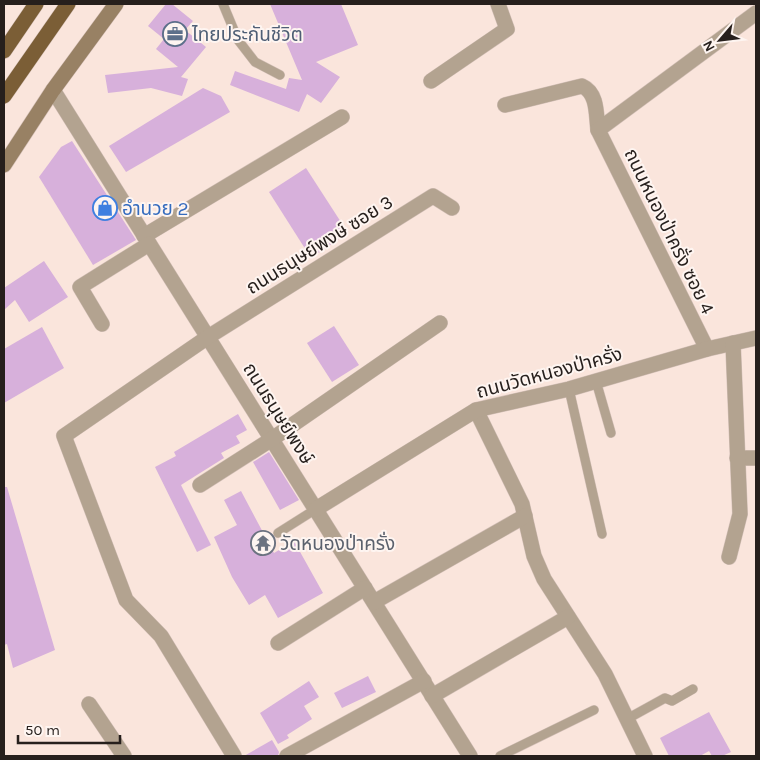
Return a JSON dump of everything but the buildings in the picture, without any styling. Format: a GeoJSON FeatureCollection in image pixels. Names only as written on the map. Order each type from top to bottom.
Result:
{"type":"FeatureCollection","features":[{"type":"Feature","properties":{"kind":"highway"},"geometry":{"type":"LineString","coordinates":[[4,51],[36,4]]}},
{"type":"Feature","properties":{"kind":"highway"},"geometry":{"type":"LineString","coordinates":[[4,96],[68,4]]}},
{"type":"Feature","properties":{"kind":"main road"},"geometry":{"type":"LineString","coordinates":[[4,165],[53,90],[116,4]]}},
{"type":"Feature","properties":{"kind":"street"},"geometry":{"type":"LineString","coordinates":[[431,81],[507,29],[498,4]]}},
{"type":"Feature","properties":{"kind":"street"},"geometry":{"type":"LineString","coordinates":[[598,130],[756,13],[752,4]]}},
{"type":"Feature","properties":{"kind":"street","name":"ถนนหนองป่าครั่ง ซอย 4"},"geometry":{"type":"LineString","coordinates":[[505,105],[582,86],[588,88],[595,101],[598,130],[706,349]]}},
{"type":"Feature","properties":{"kind":"street","name":"ถนนธนุษย์พงษ์"},"geometry":{"type":"LineString","coordinates":[[53,90],[470,756]]}},
{"type":"Feature","properties":{"kind":"street"},"geometry":{"type":"LineString","coordinates":[[102,324],[80,287],[147,240],[342,116]]}},
{"type":"Feature","properties":{"kind":"street","name":"ถนนธนุษย์พงษ์ ซอย 3"},"geometry":{"type":"LineString","coordinates":[[208,337],[433,196],[452,208]]}},
{"type":"Feature","properties":{"kind":"street"},"geometry":{"type":"LineString","coordinates":[[200,485],[272,439],[440,323]]}},
{"type":"Feature","properties":{"kind":"street"},"geometry":{"type":"LineString","coordinates":[[208,337],[64,436],[126,600],[161,636],[234,756]]}},
{"type":"Feature","properties":{"kind":"street","name":"ถนนวัดหนองป่าครั่ง"},"geometry":{"type":"LineString","coordinates":[[316,509],[483,409],[569,389],[706,349],[756,338]]}},
{"type":"Feature","properties":{"kind":"street"},"geometry":{"type":"LineString","coordinates":[[729,557],[740,514],[733,343]]}},
{"type":"Feature","properties":{"kind":"street"},"geometry":{"type":"LineString","coordinates":[[483,409],[522,504],[534,556],[544,579],[605,674],[645,756]]}},
{"type":"Feature","properties":{"kind":"street"},"geometry":{"type":"LineString","coordinates":[[737,458],[756,458]]}},
{"type":"Feature","properties":{"kind":"street"},"geometry":{"type":"LineString","coordinates":[[374,602],[525,516]]}},
{"type":"Feature","properties":{"kind":"street"},"geometry":{"type":"LineString","coordinates":[[278,643],[365,588]]}},
{"type":"Feature","properties":{"kind":"street"},"geometry":{"type":"LineString","coordinates":[[432,696],[568,617]]}},
{"type":"Feature","properties":{"kind":"street"},"geometry":{"type":"LineString","coordinates":[[288,756],[424,681]]}},
{"type":"Feature","properties":{"kind":"street"},"geometry":{"type":"LineString","coordinates":[[90,704],[124,756]]}},
{"type":"Feature","properties":{"kind":"lane"},"geometry":{"type":"LineString","coordinates":[[224,4],[238,40],[255,62],[280,75]]}},
{"type":"Feature","properties":{"kind":"lane"},"geometry":{"type":"LineString","coordinates":[[596,381],[610,433]]}},
{"type":"Feature","properties":{"kind":"lane"},"geometry":{"type":"LineString","coordinates":[[569,389],[602,534]]}},
{"type":"Feature","properties":{"kind":"lane"},"geometry":{"type":"LineString","coordinates":[[278,533],[316,509]]}},
{"type":"Feature","properties":{"kind":"lane"},"geometry":{"type":"LineString","coordinates":[[627,719],[665,698],[672,701],[693,689]]}},
{"type":"Feature","properties":{"kind":"lane"},"geometry":{"type":"LineString","coordinates":[[500,756],[594,710]]}},
{"type":"Feature","properties":{"kind":"place","name":"ไทยประกันชีวิต"},"geometry":{"type":"Point","coordinates":[175,34]}},
{"type":"Feature","properties":{"kind":"place","name":"อำนวย 2"},"geometry":{"type":"Point","coordinates":[105,208]}},
{"type":"Feature","properties":{"kind":"place","name":"วัดหนองป่าครั่ง"},"geometry":{"type":"Point","coordinates":[263,543]}}]}
